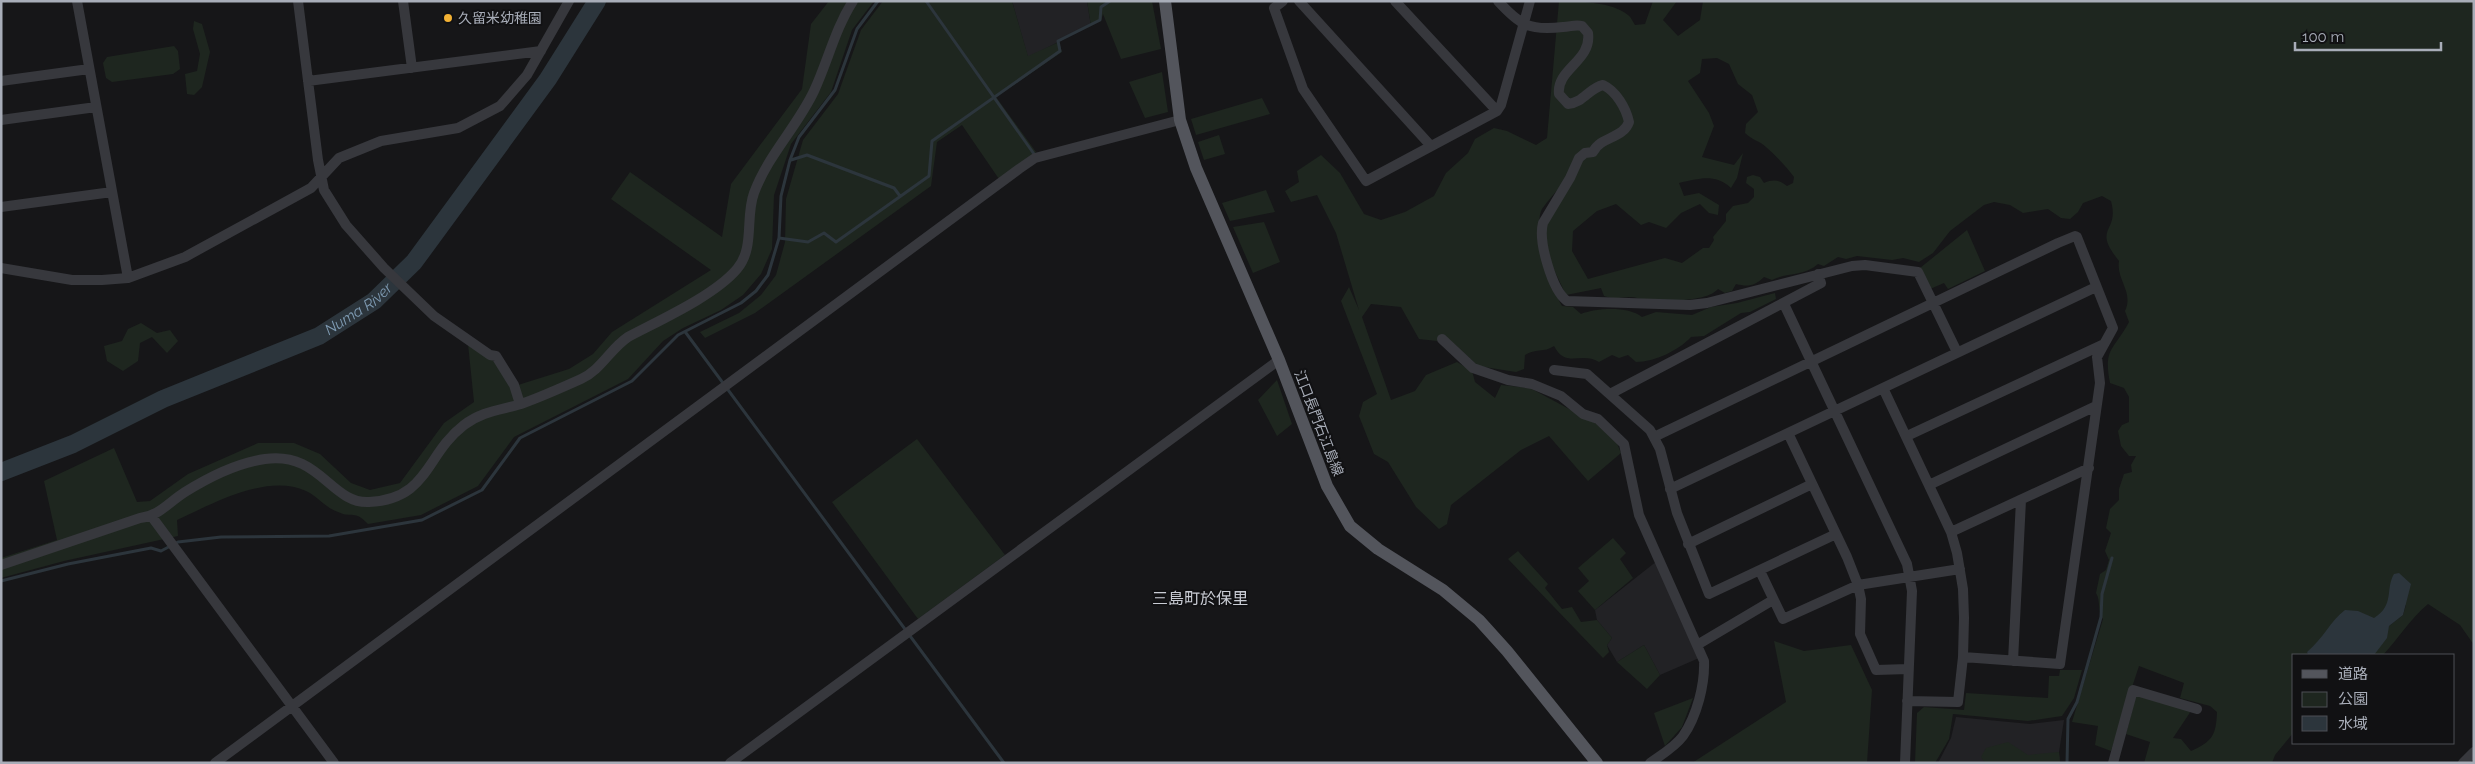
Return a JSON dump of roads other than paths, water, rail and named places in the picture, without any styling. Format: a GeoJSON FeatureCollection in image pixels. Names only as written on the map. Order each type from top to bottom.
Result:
{"type":"FeatureCollection","features":[{"type":"Feature","properties":{"kind":"main road","name":"江口長門石江島線"},"geometry":{"type":"LineString","coordinates":[[1165,1],[1180,120],[1199,176],[1279,360],[1327,486],[1350,526],[1378,549],[1443,590],[1478,620],[1507,651],[1597,763]]}},
{"type":"Feature","properties":{"kind":"street"},"geometry":{"type":"LineString","coordinates":[[77,1],[128,278]]}},
{"type":"Feature","properties":{"kind":"street"},"geometry":{"type":"LineString","coordinates":[[298,1],[324,190],[346,225],[384,268],[434,316],[490,355],[496,356],[514,385],[520,404]]}},
{"type":"Feature","properties":{"kind":"street"},"geometry":{"type":"LineString","coordinates":[[403,1],[412,68]]}},
{"type":"Feature","properties":{"kind":"street"},"geometry":{"type":"LineString","coordinates":[[1,268],[72,280],[128,278],[185,257],[311,188],[339,158],[369,144],[458,128],[500,106],[527,75],[569,1]]}},
{"type":"Feature","properties":{"kind":"street"},"geometry":{"type":"LineString","coordinates":[[1,564],[140,518],[152,516],[206,479],[237,466],[265,459],[286,458],[311,467],[350,499],[368,502],[396,498],[410,491],[420,481],[447,442],[465,424],[486,412],[520,404],[582,379],[601,366],[618,344],[718,286],[737,269],[745,256],[754,194],[768,165],[814,90],[843,17],[853,1]]}},
{"type":"Feature","properties":{"kind":"street"},"geometry":{"type":"LineString","coordinates":[[1283,1],[1274,8],[1303,89],[1366,181],[1497,111],[1501,105],[1530,1]]}},
{"type":"Feature","properties":{"kind":"street"},"geometry":{"type":"LineString","coordinates":[[1299,1],[1431,146]]}},
{"type":"Feature","properties":{"kind":"street"},"geometry":{"type":"LineString","coordinates":[[1395,1],[1497,111]]}},
{"type":"Feature","properties":{"kind":"street"},"geometry":{"type":"LineString","coordinates":[[1498,1],[1517,21],[1524,24],[1545,28],[1582,26],[1588,33],[1588,48],[1560,82],[1560,94],[1568,104],[1575,103],[1591,90],[1603,85],[1615,94],[1628,116],[1628,122],[1623,131],[1603,140],[1593,152],[1585,152],[1579,158],[1543,223],[1541,231],[1543,251],[1562,298],[1570,302],[1587,304],[1707,303],[1818,274],[1865,264],[1918,272],[1957,352]]}},
{"type":"Feature","properties":{"kind":"street"},"geometry":{"type":"LineString","coordinates":[[308,81],[541,51]]}},
{"type":"Feature","properties":{"kind":"street"},"geometry":{"type":"LineString","coordinates":[[1,81],[90,69]]}},
{"type":"Feature","properties":{"kind":"street"},"geometry":{"type":"LineString","coordinates":[[1,120],[96,107]]}},
{"type":"Feature","properties":{"kind":"street"},"geometry":{"type":"LineString","coordinates":[[215,763],[734,382],[1035,158],[1180,120]]}},
{"type":"Feature","properties":{"kind":"street"},"geometry":{"type":"LineString","coordinates":[[1,206],[112,192]]}},
{"type":"Feature","properties":{"kind":"street"},"geometry":{"type":"LineString","coordinates":[[1654,437],[2075,236],[2113,328],[2097,358],[2100,384],[2060,664],[1963,657]]}},
{"type":"Feature","properties":{"kind":"street"},"geometry":{"type":"LineString","coordinates":[[1610,394],[1821,283],[1818,274]]}},
{"type":"Feature","properties":{"kind":"street"},"geometry":{"type":"LineString","coordinates":[[1670,489],[2096,286]]}},
{"type":"Feature","properties":{"kind":"street"},"geometry":{"type":"LineString","coordinates":[[1784,304],[1907,564],[1912,591],[1905,763]]}},
{"type":"Feature","properties":{"kind":"street"},"geometry":{"type":"LineString","coordinates":[[1442,339],[1462,360],[1473,368],[1508,380],[1532,384],[1561,396],[1583,414],[1598,419],[1624,444],[1639,515],[1704,661],[1704,674],[1689,724],[1674,746],[1650,763]]}},
{"type":"Feature","properties":{"kind":"street"},"geometry":{"type":"LineString","coordinates":[[1907,436],[2104,344]]}},
{"type":"Feature","properties":{"kind":"street"},"geometry":{"type":"LineString","coordinates":[[730,763],[1279,360]]}},
{"type":"Feature","properties":{"kind":"street"},"geometry":{"type":"LineString","coordinates":[[1554,370],[1587,374],[1641,420],[1654,437],[1688,544],[1710,594],[1836,534]]}},
{"type":"Feature","properties":{"kind":"street"},"geometry":{"type":"LineString","coordinates":[[1882,388],[1907,436],[1951,532],[1963,589],[1963,657],[1958,702],[1907,701]]}},
{"type":"Feature","properties":{"kind":"street"},"geometry":{"type":"LineString","coordinates":[[1929,485],[2096,406]]}},
{"type":"Feature","properties":{"kind":"street"},"geometry":{"type":"LineString","coordinates":[[1788,433],[1858,585],[1861,599],[1860,634],[1876,670],[1908,669]]}},
{"type":"Feature","properties":{"kind":"street"},"geometry":{"type":"LineString","coordinates":[[1951,532],[2088,468]]}},
{"type":"Feature","properties":{"kind":"street"},"geometry":{"type":"LineString","coordinates":[[1688,544],[1812,484]]}},
{"type":"Feature","properties":{"kind":"street"},"geometry":{"type":"LineString","coordinates":[[2013,662],[2021,500]]}},
{"type":"Feature","properties":{"kind":"street"},"geometry":{"type":"LineString","coordinates":[[152,516],[334,763]]}},
{"type":"Feature","properties":{"kind":"street"},"geometry":{"type":"LineString","coordinates":[[1760,571],[1783,619],[1858,585],[1960,569]]}},
{"type":"Feature","properties":{"kind":"street"},"geometry":{"type":"LineString","coordinates":[[1698,645],[1773,600]]}},
{"type":"Feature","properties":{"kind":"street"},"geometry":{"type":"LineString","coordinates":[[2113,763],[2133,690],[2197,708]]}},
{"type":"Feature","properties":{"kind":"street"},"geometry":{"type":"LineString","coordinates":[[2463,763],[2474,752]]}},
{"type":"Feature","properties":{"kind":"water"},"geometry":{"type":"Polygon","coordinates":[[[2399,573],[2411,584],[2403,615],[2389,626],[2387,638],[2375,654],[2308,654],[2307,652],[2335,619],[2345,610],[2358,611],[2374,618],[2381,613],[2387,602],[2394,574],[2399,573]]]}},
{"type":"Feature","properties":{"kind":"waterway","name":"Numa River"},"geometry":{"type":"LineString","coordinates":[[1,472],[73,444],[163,399],[319,336],[374,301],[414,262],[548,79],[597,1]]}},
{"type":"Feature","properties":{"kind":"waterway"},"geometry":{"type":"LineString","coordinates":[[1,581],[68,564],[151,548],[161,551],[178,542],[221,537],[329,536],[422,520],[482,490],[520,438],[632,381],[678,335],[741,303],[756,291],[768,275],[779,238],[781,196],[790,160],[799,137],[835,90],[857,29],[878,1]]}},
{"type":"Feature","properties":{"kind":"waterway"},"geometry":{"type":"LineString","coordinates":[[926,1],[1034,154]]}},
{"type":"Feature","properties":{"kind":"waterway"},"geometry":{"type":"LineString","coordinates":[[779,238],[808,242],[824,233],[836,242],[929,176],[932,141],[1060,51],[1058,41],[1100,20],[1101,7],[1110,1]]}},
{"type":"Feature","properties":{"kind":"waterway"},"geometry":{"type":"LineString","coordinates":[[791,160],[807,155],[894,188],[900,196]]}},
{"type":"Feature","properties":{"kind":"waterway"},"geometry":{"type":"LineString","coordinates":[[686,333],[1004,763]]}},
{"type":"Feature","properties":{"kind":"waterway"},"geometry":{"type":"LineString","coordinates":[[2067,763],[2068,719],[2077,702],[2101,617],[2102,594],[2112,558]]}},
{"type":"Feature","properties":{"kind":"place","name":"久留米幼稚園"},"geometry":{"type":"Point","coordinates":[448,18]}},
{"type":"Feature","properties":{"kind":"district","name":"三島町於保里"},"geometry":{"type":"Point","coordinates":[1200,598]}}]}
